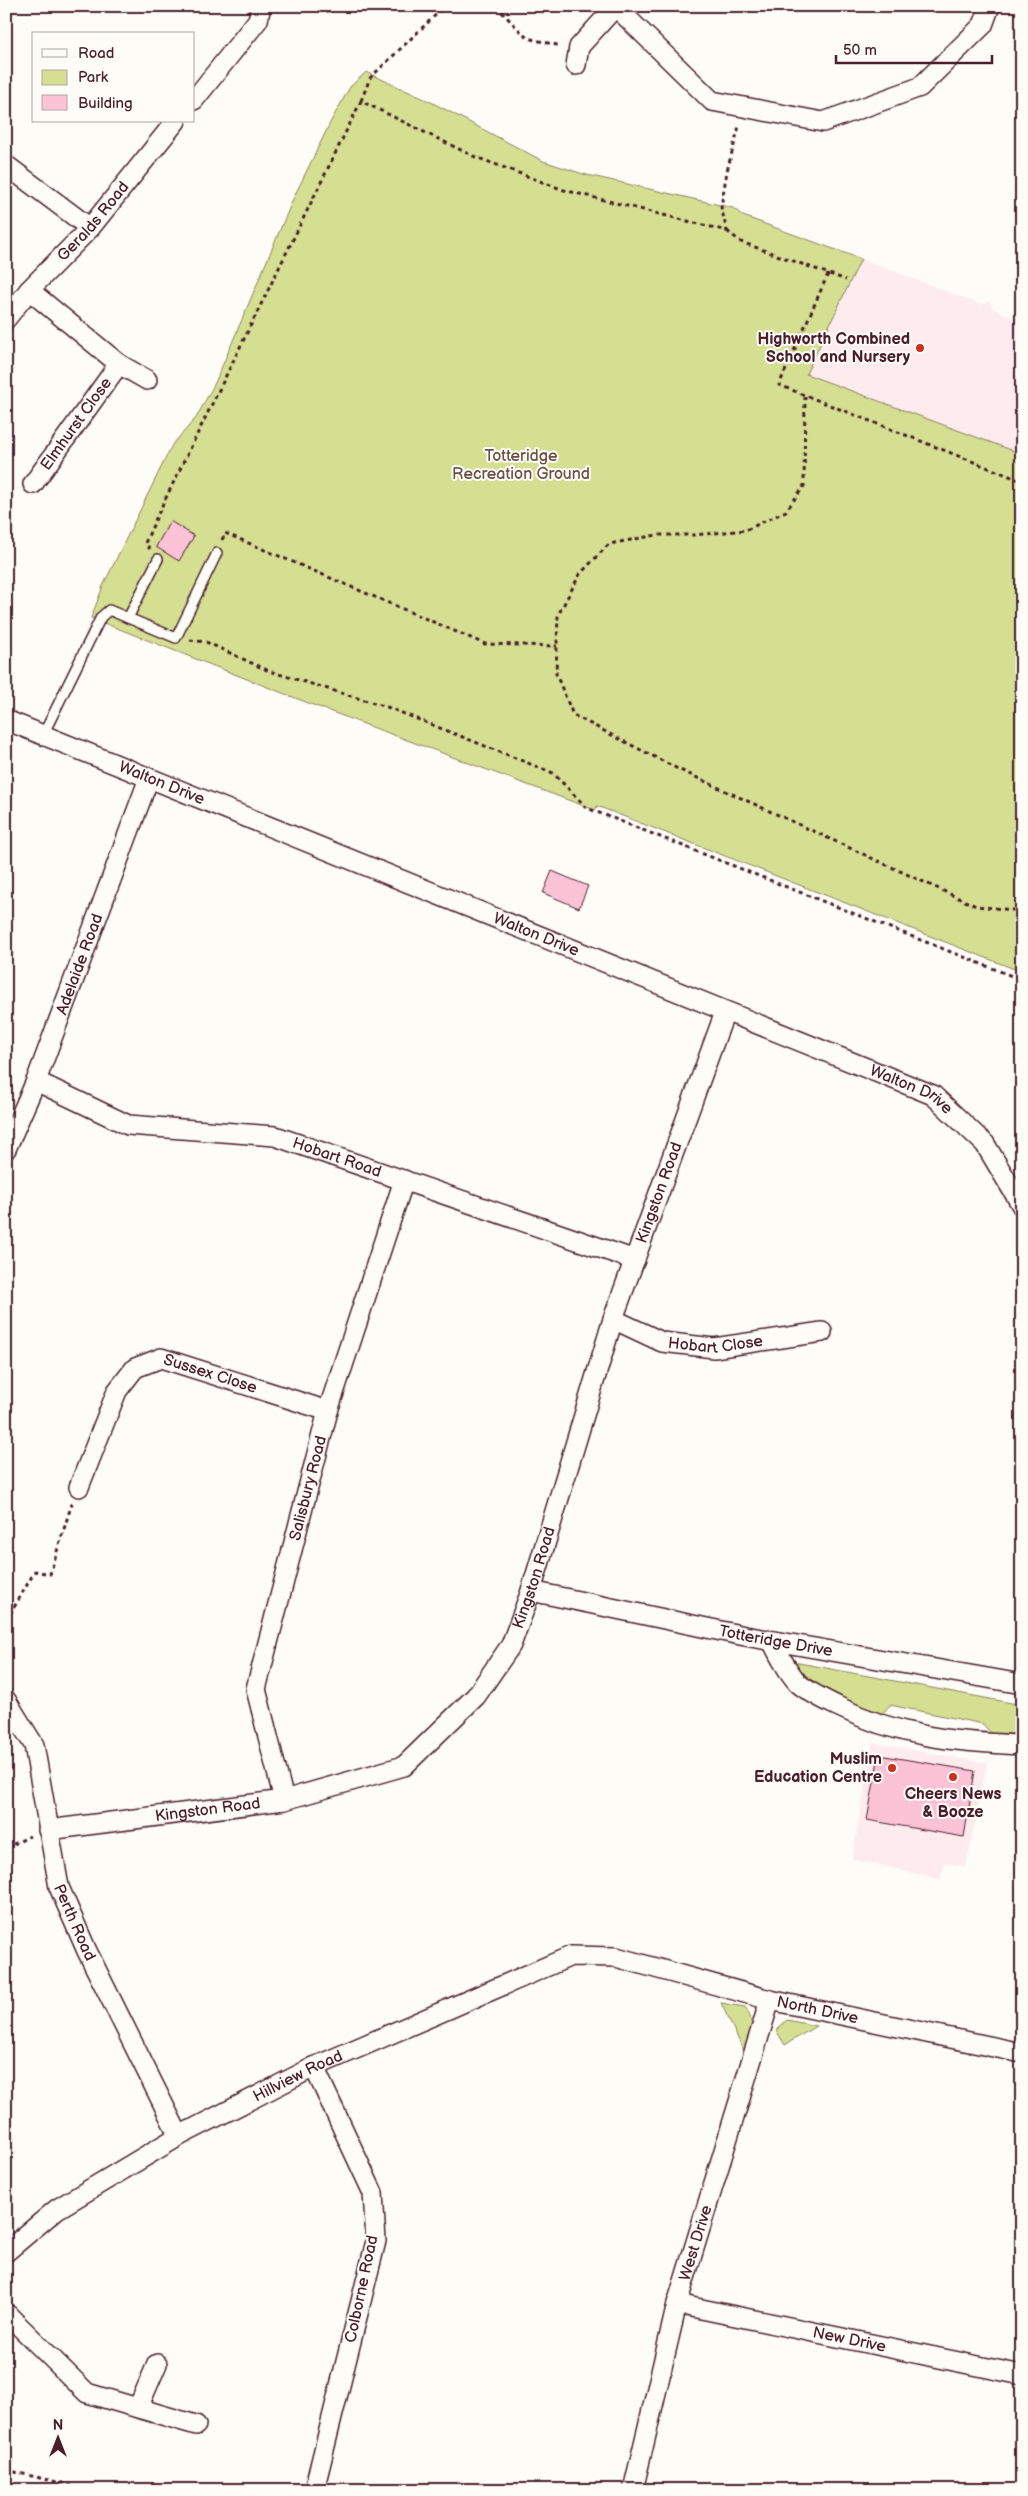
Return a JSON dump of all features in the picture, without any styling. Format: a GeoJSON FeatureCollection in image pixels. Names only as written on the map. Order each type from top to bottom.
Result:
{"type":"FeatureCollection","features":[{"type":"Feature","properties":{"kind":"street"},"geometry":{"type":"LineString","coordinates":[[195,99],[258,20],[261,6]]}},
{"type":"Feature","properties":{"kind":"street"},"geometry":{"type":"LineString","coordinates":[[577,56],[615,6],[712,101],[823,122],[920,87],[983,25],[990,6]]}},
{"type":"Feature","properties":{"kind":"street","name":"Geralds Road"},"geometry":{"type":"LineString","coordinates":[[6,319],[29,290],[90,228],[175,122]]}},
{"type":"Feature","properties":{"kind":"street"},"geometry":{"type":"LineString","coordinates":[[6,165],[90,228]]}},
{"type":"Feature","properties":{"kind":"street","name":"Elmhurst Close"},"geometry":{"type":"LineString","coordinates":[[29,290],[119,364],[147,380]]}},
{"type":"Feature","properties":{"kind":"street","name":"Elmhurst Close"},"geometry":{"type":"LineString","coordinates":[[33,484],[119,364]]}},
{"type":"Feature","properties":{"kind":"street","name":"Walton Drive"},"geometry":{"type":"LineString","coordinates":[[6,720],[933,1096],[985,1144],[1022,1206]]}},
{"type":"Feature","properties":{"kind":"street","name":"Adelaide Road"},"geometry":{"type":"LineString","coordinates":[[6,1149],[36,1081],[149,778]]}},
{"type":"Feature","properties":{"kind":"street","name":"Kingston Road"},"geometry":{"type":"LineString","coordinates":[[47,1829],[284,1800],[404,1766],[476,1696],[511,1645],[531,1590],[613,1319],[725,1012]]}},
{"type":"Feature","properties":{"kind":"street","name":"Hobart Road"},"geometry":{"type":"LineString","coordinates":[[36,1081],[128,1125],[275,1136],[635,1260]]}},
{"type":"Feature","properties":{"kind":"street","name":"Salisbury Road"},"geometry":{"type":"LineString","coordinates":[[284,1800],[256,1689],[328,1411],[404,1180]]}},
{"type":"Feature","properties":{"kind":"street","name":"Hobart Close"},"geometry":{"type":"LineString","coordinates":[[613,1319],[662,1342],[714,1348],[822,1332]]}},
{"type":"Feature","properties":{"kind":"street","name":"Sussex Close"},"geometry":{"type":"LineString","coordinates":[[79,1487],[117,1391],[136,1368],[161,1358],[328,1411]]}},
{"type":"Feature","properties":{"kind":"street","name":"Totteridge Drive"},"geometry":{"type":"LineString","coordinates":[[531,1590],[772,1641],[1022,1684]]}},
{"type":"Feature","properties":{"kind":"street"},"geometry":{"type":"LineString","coordinates":[[772,1641],[783,1662],[798,1683],[863,1719],[887,1728],[944,1740],[1022,1745]]}},
{"type":"Feature","properties":{"kind":"street","name":"Perth Road"},"geometry":{"type":"LineString","coordinates":[[6,1700],[34,1745],[47,1829],[59,1887],[86,1951],[179,2136]]}},
{"type":"Feature","properties":{"kind":"street","name":"Hillview Road"},"geometry":{"type":"LineString","coordinates":[[6,2252],[57,2209],[179,2136],[314,2067],[570,1956],[616,1957]]}},
{"type":"Feature","properties":{"kind":"street","name":"North Drive"},"geometry":{"type":"LineString","coordinates":[[616,1957],[770,2000],[1022,2053]]}},
{"type":"Feature","properties":{"kind":"street","name":"West Drive"},"geometry":{"type":"LineString","coordinates":[[633,2490],[677,2304],[770,2000]]}},
{"type":"Feature","properties":{"kind":"street","name":"Colborne Road"},"geometry":{"type":"LineString","coordinates":[[314,2067],[373,2193],[376,2240],[314,2490]]}},
{"type":"Feature","properties":{"kind":"street","name":"New Drive"},"geometry":{"type":"LineString","coordinates":[[677,2304],[1022,2374]]}},
{"type":"Feature","properties":{"kind":"street"},"geometry":{"type":"LineString","coordinates":[[6,2313],[86,2393],[196,2425]]}},
{"type":"Feature","properties":{"kind":"street"},"geometry":{"type":"LineString","coordinates":[[138,2408],[157,2364]]}},
{"type":"Feature","properties":{"kind":"lane"},"geometry":{"type":"LineString","coordinates":[[42,735],[101,617],[109,610],[176,638],[217,553]]}},
{"type":"Feature","properties":{"kind":"lane"},"geometry":{"type":"LineString","coordinates":[[128,618],[158,559]]}},
{"type":"Feature","properties":{"kind":"path"},"geometry":{"type":"LineString","coordinates":[[158,559],[145,543],[370,78],[445,6]]}},
{"type":"Feature","properties":{"kind":"path"},"geometry":{"type":"LineString","coordinates":[[496,6],[527,38],[554,45],[577,56]]}},
{"type":"Feature","properties":{"kind":"path"},"geometry":{"type":"LineString","coordinates":[[361,100],[473,156],[564,190],[727,231],[741,242],[846,280]]}},
{"type":"Feature","properties":{"kind":"path"},"geometry":{"type":"LineString","coordinates":[[727,231],[721,207],[727,171],[745,107]]}},
{"type":"Feature","properties":{"kind":"path"},"geometry":{"type":"LineString","coordinates":[[828,274],[779,386],[1022,481]]}},
{"type":"Feature","properties":{"kind":"path"},"geometry":{"type":"LineString","coordinates":[[805,396],[804,486],[786,511],[746,530],[693,535],[658,535],[609,544],[580,574],[558,615],[556,674],[573,715],[678,769],[976,906],[1022,912]]}},
{"type":"Feature","properties":{"kind":"path"},"geometry":{"type":"LineString","coordinates":[[217,553],[225,533],[485,644],[557,646]]}},
{"type":"Feature","properties":{"kind":"path"},"geometry":{"type":"LineString","coordinates":[[176,638],[206,642],[269,672],[387,707],[553,773],[587,808],[595,812],[1022,980]]}},
{"type":"Feature","properties":{"kind":"path"},"geometry":{"type":"LineString","coordinates":[[6,1622],[35,1571],[50,1574],[79,1487]]}},
{"type":"Feature","properties":{"kind":"path"},"geometry":{"type":"LineString","coordinates":[[6,1848],[47,1829]]}},
{"type":"Feature","properties":{"kind":"path"},"geometry":{"type":"LineString","coordinates":[[6,2470],[91,2490]]}},
{"type":"Feature","properties":{"kind":"shaded area","name":"Highworth Combined School and Nursery"},"geometry":{"type":"Polygon","coordinates":[[[861,259],[982,305],[989,301],[993,309],[1022,321],[1022,454],[805,374],[861,259]]]}},
{"type":"Feature","properties":{"kind":"shaded area"},"geometry":{"type":"Polygon","coordinates":[[[873,1743],[987,1763],[966,1866],[944,1863],[940,1879],[852,1859],[873,1743]]]}},
{"type":"Feature","properties":{"kind":"green space","name":"Totteridge Recreation Ground"},"geometry":{"type":"Polygon","coordinates":[[[366,72],[431,102],[543,161],[583,174],[733,208],[743,216],[861,259],[806,374],[1022,454],[1022,972],[597,806],[595,810],[321,708],[91,618],[103,586],[172,445],[196,418],[215,383],[294,197],[331,121],[350,87],[366,72]]]}},
{"type":"Feature","properties":{"kind":"green space"},"geometry":{"type":"Polygon","coordinates":[[[794,1662],[1022,1705],[1022,1738],[1000,1737],[991,1733],[983,1724],[890,1705],[883,1713],[873,1714],[794,1677],[792,1670],[794,1662]]]}},
{"type":"Feature","properties":{"kind":"green space"},"geometry":{"type":"Polygon","coordinates":[[[721,2003],[745,2007],[748,2013],[751,2029],[744,2051],[721,2003]]]}},
{"type":"Feature","properties":{"kind":"green space"},"geometry":{"type":"Polygon","coordinates":[[[787,2020],[816,2026],[785,2045],[776,2030],[787,2020]]]}},
{"type":"Feature","properties":{"kind":"building"},"geometry":{"type":"Polygon","coordinates":[[[170,521],[194,536],[179,561],[156,547],[170,521]]]}},
{"type":"Feature","properties":{"kind":"building"},"geometry":{"type":"Polygon","coordinates":[[[552,871],[588,886],[579,908],[543,893],[552,871]]]}},
{"type":"Feature","properties":{"kind":"building"},"geometry":{"type":"Polygon","coordinates":[[[879,1755],[975,1771],[964,1837],[867,1820],[879,1755]]]}},
{"type":"Feature","properties":{"kind":"place","name":"Highworth Combined School and Nursery"},"geometry":{"type":"Point","coordinates":[920,348]}},
{"type":"Feature","properties":{"kind":"place","name":"Muslim Education Centre"},"geometry":{"type":"Point","coordinates":[892,1768]}},
{"type":"Feature","properties":{"kind":"place","name":"Cheers News & Booze"},"geometry":{"type":"Point","coordinates":[953,1777]}}]}
